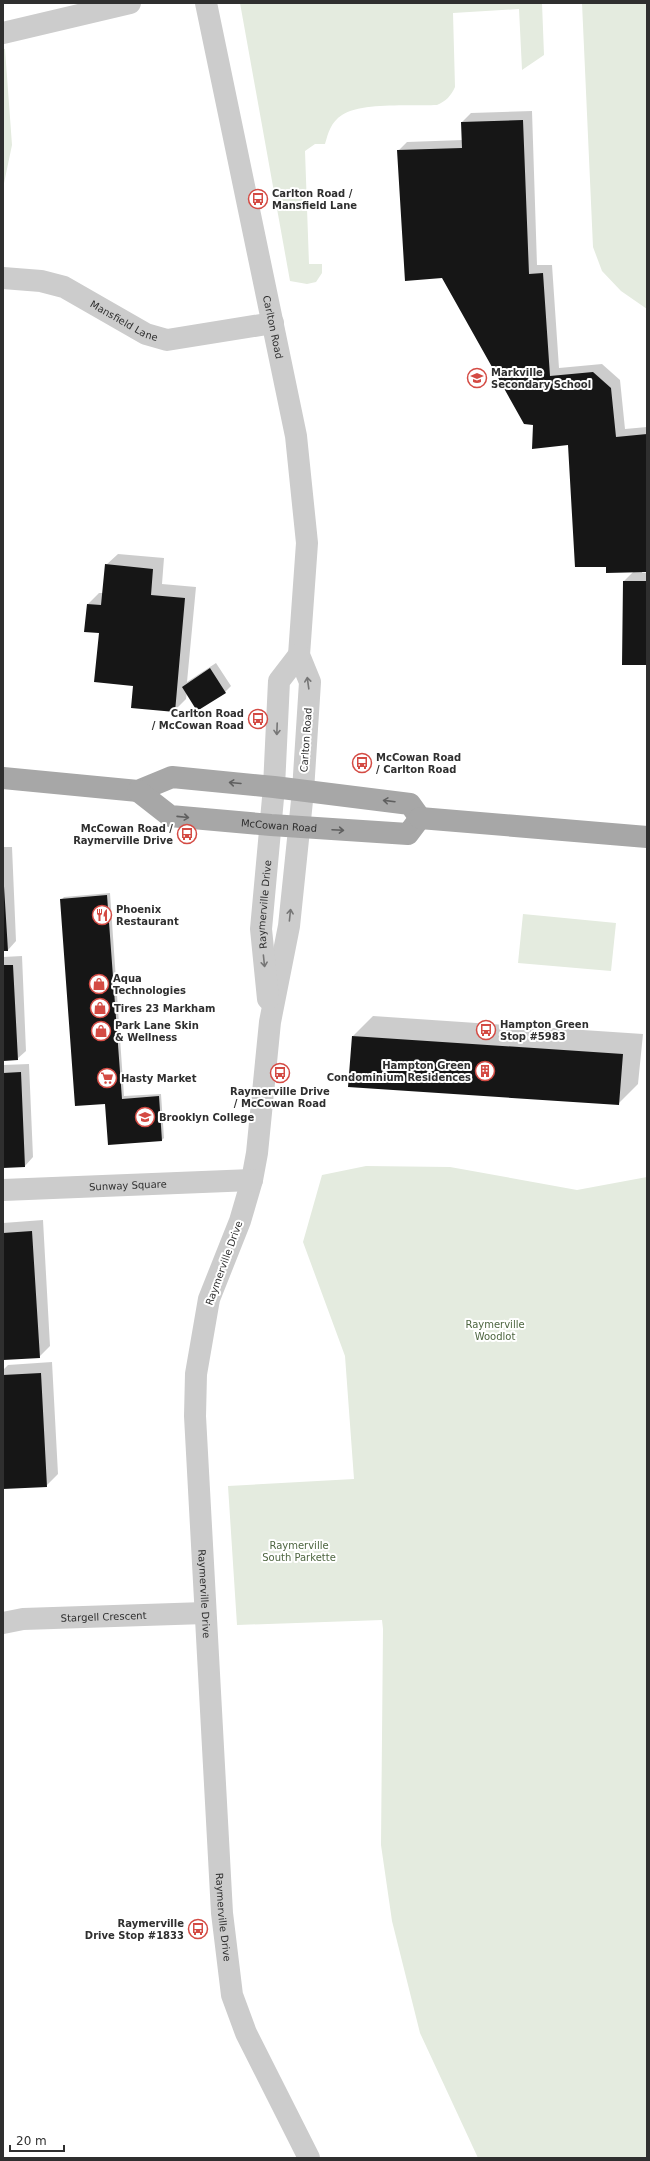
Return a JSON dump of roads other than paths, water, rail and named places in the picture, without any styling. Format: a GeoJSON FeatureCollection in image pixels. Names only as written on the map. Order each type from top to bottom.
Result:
{"type":"FeatureCollection","features":[{"type":"Feature","properties":{"kind":"main road"},"geometry":{"type":"LineString","coordinates":[[3,778],[138,791],[172,777],[274,787],[410,804],[420,818],[647,837]]}},
{"type":"Feature","properties":{"kind":"main road","name":"McCowan Road"},"geometry":{"type":"LineString","coordinates":[[138,791],[170,816],[271,825],[408,834],[420,818]]}},
{"type":"Feature","properties":{"kind":"street"},"geometry":{"type":"LineString","coordinates":[[3,33],[130,3]]}},
{"type":"Feature","properties":{"kind":"street","name":"Carlton Road"},"geometry":{"type":"LineString","coordinates":[[206,3],[296,436],[308,543],[299,655],[310,682],[300,827]]}},
{"type":"Feature","properties":{"kind":"street","name":"Mansfield Lane"},"geometry":{"type":"LineString","coordinates":[[3,278],[41,281],[64,287],[146,334],[167,340],[273,323]]}},
{"type":"Feature","properties":{"kind":"street"},"geometry":{"type":"LineString","coordinates":[[274,787],[279,681],[299,655]]}},
{"type":"Feature","properties":{"kind":"street","name":"Raymerville Drive"},"geometry":{"type":"LineString","coordinates":[[270,1022],[261,929],[274,787]]}},
{"type":"Feature","properties":{"kind":"street","name":"Raymerville Drive"},"geometry":{"type":"LineString","coordinates":[[300,827],[289,926],[270,1022],[262,1118],[252,1180],[240,1221],[209,1299],[196,1374],[195,1416],[222,1913],[232,1995],[246,2033],[309,2158]]}},
{"type":"Feature","properties":{"kind":"street","name":"Sunway Square"},"geometry":{"type":"LineString","coordinates":[[3,1190],[252,1180]]}},
{"type":"Feature","properties":{"kind":"street","name":"Stargell Crescent"},"geometry":{"type":"LineString","coordinates":[[3,1623],[38,1618],[205,1613]]}},
{"type":"Feature","properties":{"kind":"place","name":"Carlton Road / Mansfield Lane"},"geometry":{"type":"Point","coordinates":[258,199]}},
{"type":"Feature","properties":{"kind":"place","name":"Markville Secondary School"},"geometry":{"type":"Point","coordinates":[477,378]}},
{"type":"Feature","properties":{"kind":"place","name":"Carlton Road / McCowan Road"},"geometry":{"type":"Point","coordinates":[258,719]}},
{"type":"Feature","properties":{"kind":"place","name":"McCowan Road / Carlton Road"},"geometry":{"type":"Point","coordinates":[362,763]}},
{"type":"Feature","properties":{"kind":"place","name":"McCowan Road / Raymerville Drive"},"geometry":{"type":"Point","coordinates":[187,834]}},
{"type":"Feature","properties":{"kind":"place","name":"Phoenix Restaurant"},"geometry":{"type":"Point","coordinates":[102,915]}},
{"type":"Feature","properties":{"kind":"place","name":"Aqua Technologies"},"geometry":{"type":"Point","coordinates":[99,984]}},
{"type":"Feature","properties":{"kind":"place","name":"Tires 23 Markham"},"geometry":{"type":"Point","coordinates":[100,1008]}},
{"type":"Feature","properties":{"kind":"place","name":"Hampton Green Stop #5983"},"geometry":{"type":"Point","coordinates":[486,1030]}},
{"type":"Feature","properties":{"kind":"place","name":"Park Lane Skin & Wellness"},"geometry":{"type":"Point","coordinates":[101,1031]}},
{"type":"Feature","properties":{"kind":"place","name":"Hampton Green Condominium Residences"},"geometry":{"type":"Point","coordinates":[485,1071]}},
{"type":"Feature","properties":{"kind":"place","name":"Raymerville Drive / McCowan Road"},"geometry":{"type":"Point","coordinates":[280,1073]}},
{"type":"Feature","properties":{"kind":"place","name":"Hasty Market"},"geometry":{"type":"Point","coordinates":[107,1078]}},
{"type":"Feature","properties":{"kind":"place","name":"Brooklyn College"},"geometry":{"type":"Point","coordinates":[145,1117]}},
{"type":"Feature","properties":{"kind":"place","name":"Raymerville Drive Stop #1833"},"geometry":{"type":"Point","coordinates":[198,1929]}},
{"type":"Feature","properties":{"kind":"park label","name":"Raymerville Woodlot"},"geometry":{"type":"Point","coordinates":[495,1330]}},
{"type":"Feature","properties":{"kind":"park label","name":"Raymerville South Parkette"},"geometry":{"type":"Point","coordinates":[299,1550]}}]}
